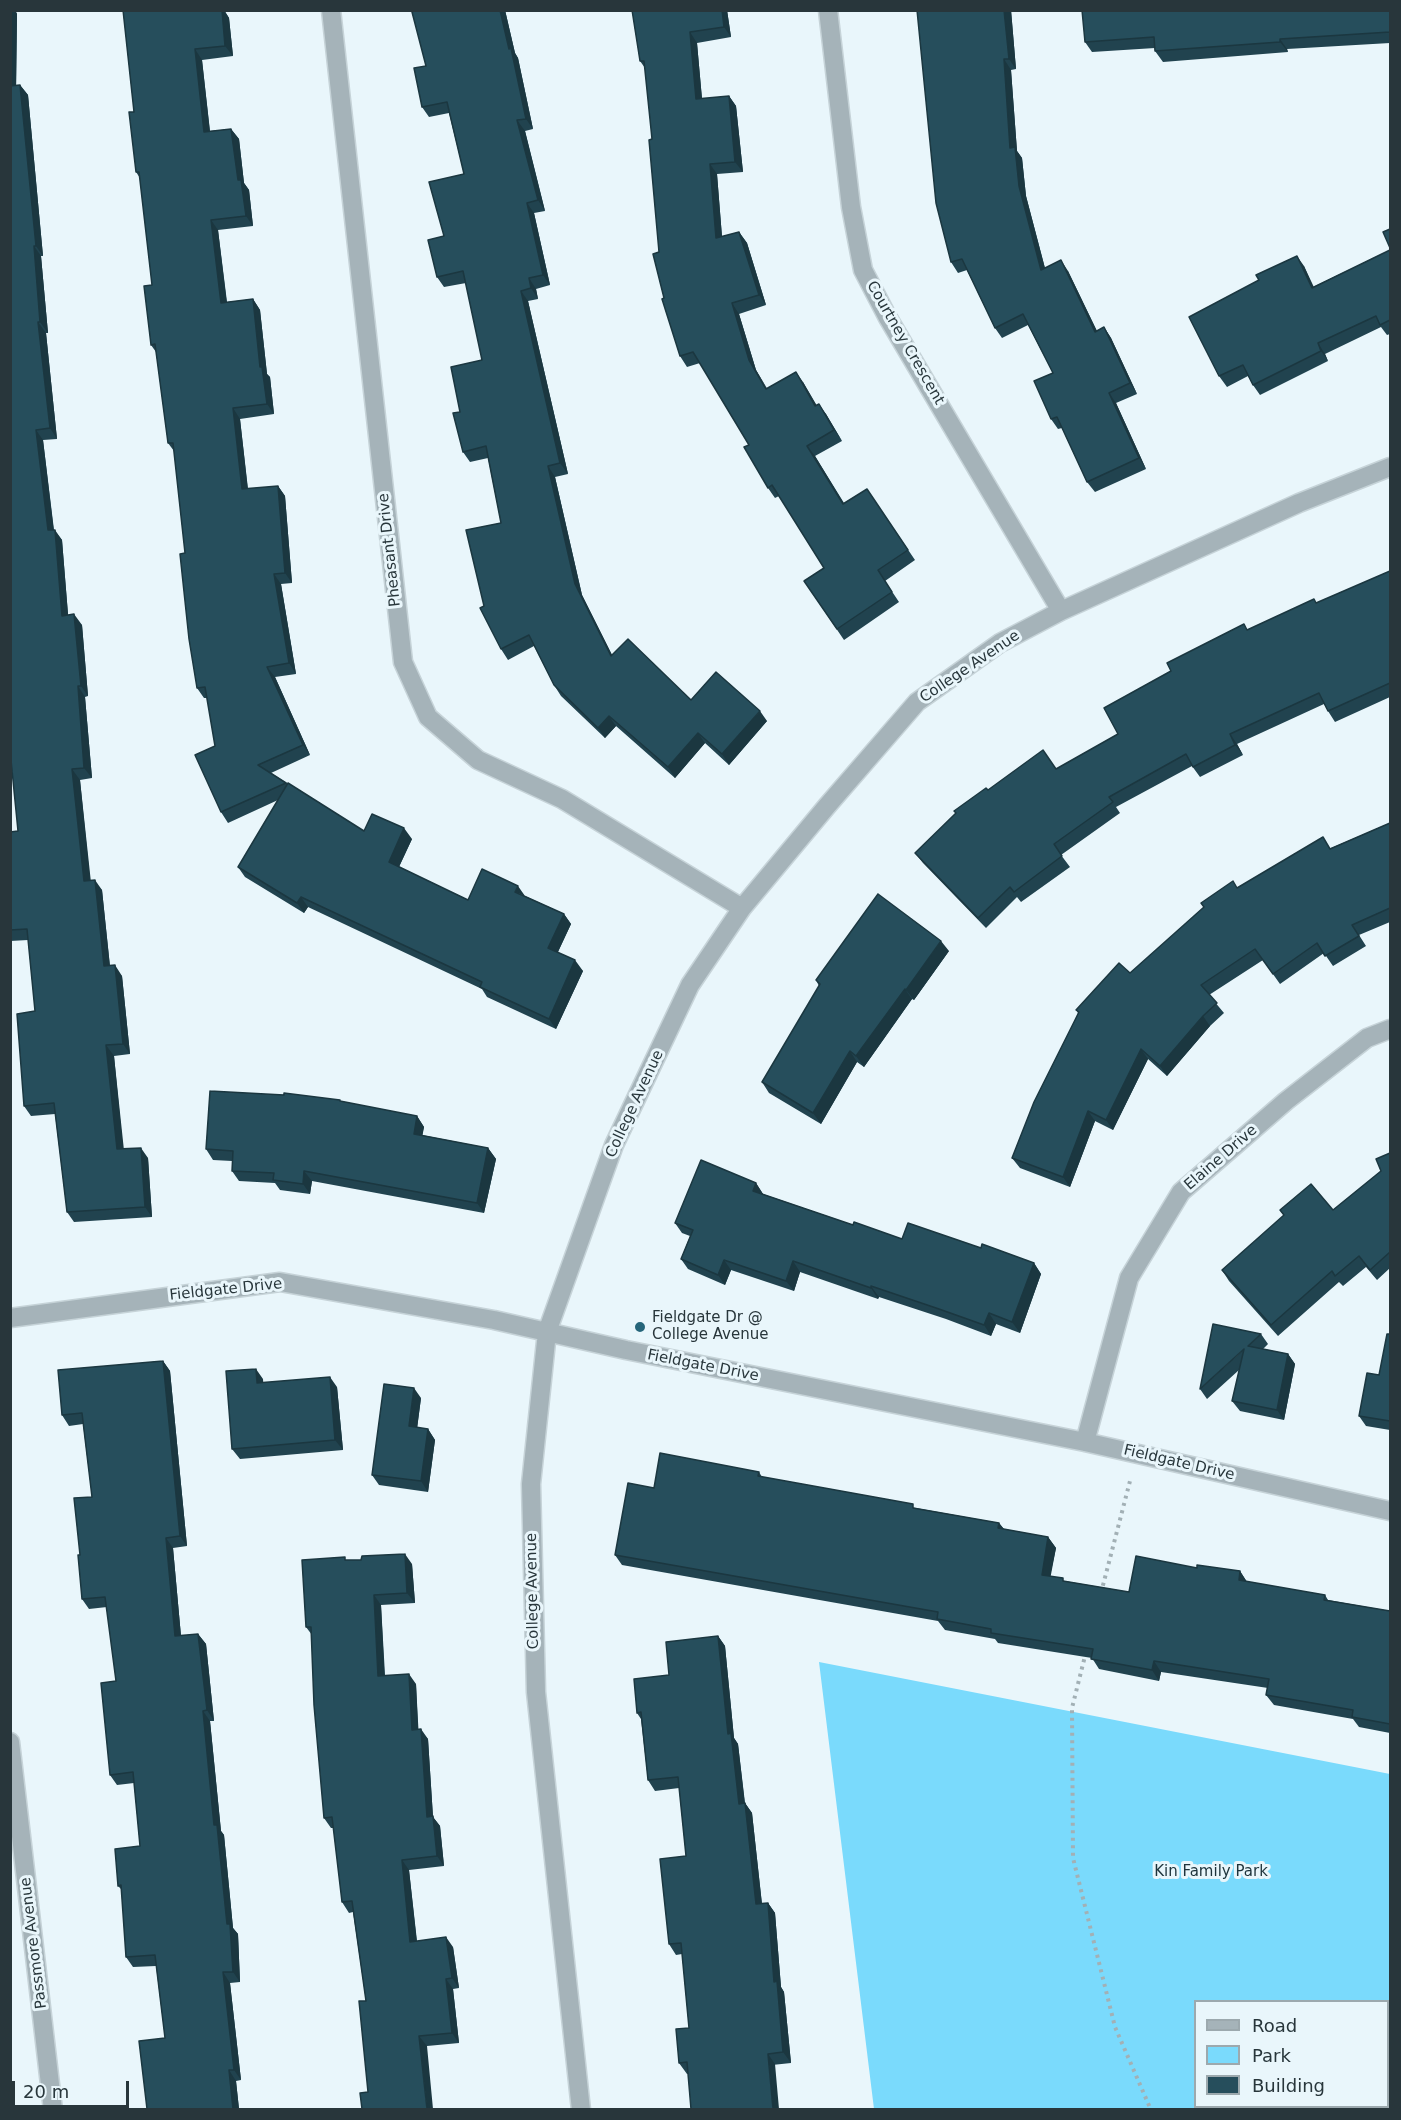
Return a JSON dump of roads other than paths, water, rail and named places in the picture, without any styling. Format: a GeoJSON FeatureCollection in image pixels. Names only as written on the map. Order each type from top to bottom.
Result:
{"type":"FeatureCollection","features":[{"type":"Feature","properties":{"kind":"street","name":"Pheasant Drive"},"geometry":{"type":"LineString","coordinates":[[331,10],[403,662],[428,717],[478,760],[562,799],[742,908]]}},
{"type":"Feature","properties":{"kind":"street","name":"Courtney Crescent"},"geometry":{"type":"LineString","coordinates":[[828,10],[850,207],[863,270],[888,318],[1060,611]]}},
{"type":"Feature","properties":{"kind":"street","name":"College Avenue"},"geometry":{"type":"LineString","coordinates":[[581,2109],[536,1692],[531,1484],[547,1332],[615,1146],[690,986],[742,908],[917,702],[1000,642],[1060,611],[1299,503],[1390,467]]}},
{"type":"Feature","properties":{"kind":"street","name":"Elaine Drive"},"geometry":{"type":"LineString","coordinates":[[1085,1442],[1129,1278],[1181,1192],[1286,1101],[1367,1038],[1390,1029]]}},
{"type":"Feature","properties":{"kind":"street","name":"Fieldgate Drive"},"geometry":{"type":"LineString","coordinates":[[10,1317],[280,1282],[494,1320],[626,1350],[1085,1442],[1390,1511]]}},
{"type":"Feature","properties":{"kind":"street","name":"Passmore Avenue"},"geometry":{"type":"LineString","coordinates":[[10,1742],[53,2109]]}},
{"type":"Feature","properties":{"kind":"place","name":"Fieldgate Dr @ College Avenue"},"geometry":{"type":"Point","coordinates":[640,1327]}},
{"type":"Feature","properties":{"kind":"park label","name":"Kin Family Park"},"geometry":{"type":"Point","coordinates":[1211,1872]}}]}
